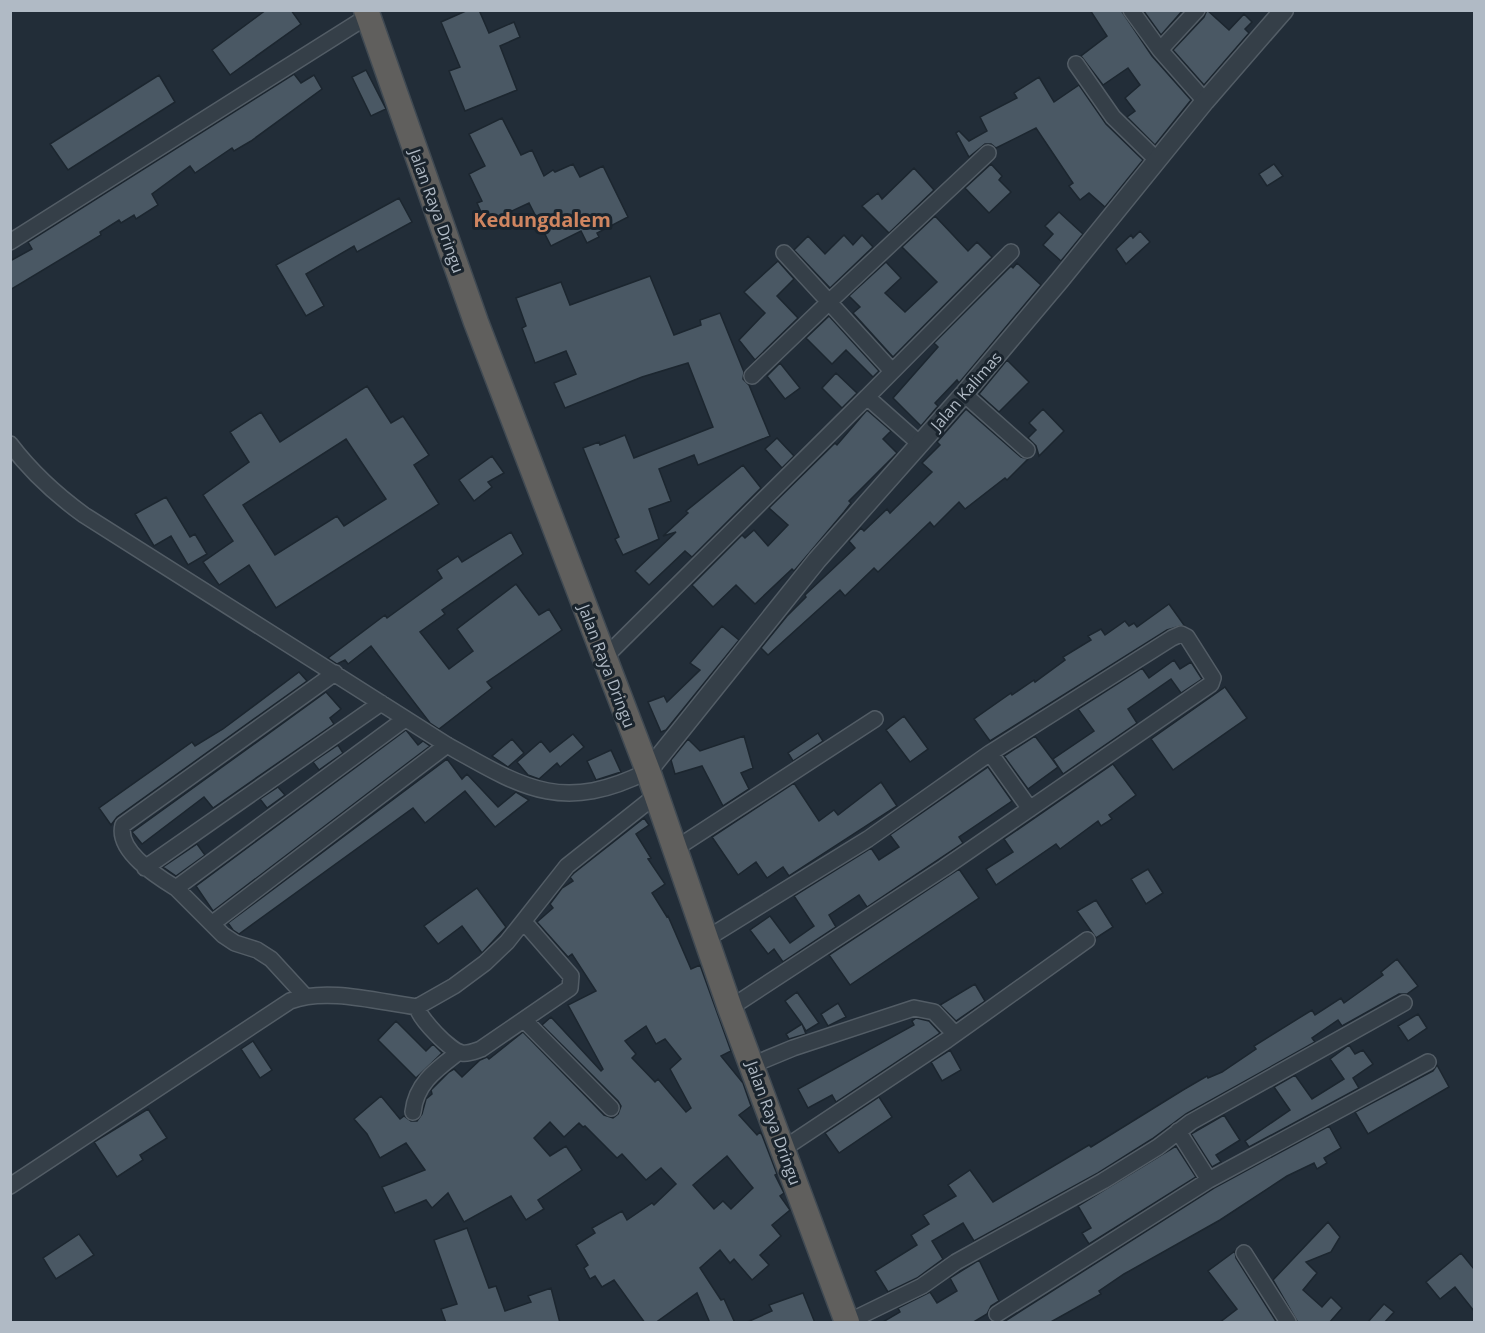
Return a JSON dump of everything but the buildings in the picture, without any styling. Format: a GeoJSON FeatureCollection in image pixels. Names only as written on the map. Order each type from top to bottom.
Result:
{"type":"FeatureCollection","features":[{"type":"Feature","properties":{"kind":"highway","name":"Jalan Raya Dringu"},"geometry":{"type":"LineString","coordinates":[[367,13],[476,322],[603,659],[648,771],[730,1008],[848,1323]]}},
{"type":"Feature","properties":{"kind":"street"},"geometry":{"type":"LineString","coordinates":[[1131,10],[1160,50],[1205,101]]}},
{"type":"Feature","properties":{"kind":"street"},"geometry":{"type":"LineString","coordinates":[[1160,50],[1197,10]]}},
{"type":"Feature","properties":{"kind":"street","name":"Jalan Kalimas"},"geometry":{"type":"LineString","coordinates":[[648,771],[817,560],[964,394],[1060,280],[1156,159],[1284,10]]}},
{"type":"Feature","properties":{"kind":"street"},"geometry":{"type":"LineString","coordinates":[[10,242],[367,13]]}},
{"type":"Feature","properties":{"kind":"street"},"geometry":{"type":"LineString","coordinates":[[1076,64],[1113,117],[1156,159]]}},
{"type":"Feature","properties":{"kind":"street"},"geometry":{"type":"LineString","coordinates":[[752,376],[988,153]]}},
{"type":"Feature","properties":{"kind":"street"},"geometry":{"type":"LineString","coordinates":[[603,659],[1011,252]]}},
{"type":"Feature","properties":{"kind":"street"},"geometry":{"type":"LineString","coordinates":[[784,253],[892,371]]}},
{"type":"Feature","properties":{"kind":"street"},"geometry":{"type":"LineString","coordinates":[[964,394],[1027,450]]}},
{"type":"Feature","properties":{"kind":"street"},"geometry":{"type":"LineString","coordinates":[[867,397],[920,444]]}},
{"type":"Feature","properties":{"kind":"street"},"geometry":{"type":"LineString","coordinates":[[10,444],[30,470],[58,496],[84,515],[405,719],[508,779],[545,792],[585,794],[619,786],[648,771]]}},
{"type":"Feature","properties":{"kind":"street"},"geometry":{"type":"LineString","coordinates":[[706,939],[868,839],[990,753],[1172,638],[1181,634],[1187,638],[1213,678],[1211,684],[1030,809],[730,1008]]}},
{"type":"Feature","properties":{"kind":"street"},"geometry":{"type":"LineString","coordinates":[[305,996],[271,959],[223,935],[176,888],[145,868],[123,836],[123,825],[335,673]]}},
{"type":"Feature","properties":{"kind":"street"},"geometry":{"type":"LineString","coordinates":[[145,868],[381,703]]}},
{"type":"Feature","properties":{"kind":"street"},"geometry":{"type":"LineString","coordinates":[[176,888],[405,719]]}},
{"type":"Feature","properties":{"kind":"street"},"geometry":{"type":"LineString","coordinates":[[675,849],[875,719]]}},
{"type":"Feature","properties":{"kind":"street"},"geometry":{"type":"LineString","coordinates":[[213,923],[447,745]]}},
{"type":"Feature","properties":{"kind":"street"},"geometry":{"type":"LineString","coordinates":[[990,753],[1030,809]]}},
{"type":"Feature","properties":{"kind":"street"},"geometry":{"type":"LineString","coordinates":[[10,1186],[237,1039],[274,1011],[305,996],[354,998],[417,1007],[454,986],[485,963],[524,922],[567,866],[655,796]]}},
{"type":"Feature","properties":{"kind":"street"},"geometry":{"type":"LineString","coordinates":[[413,1112],[416,1096],[425,1080],[459,1053],[481,1049],[525,1021],[554,1001],[571,984],[571,976],[562,964],[524,922]]}},
{"type":"Feature","properties":{"kind":"street"},"geometry":{"type":"LineString","coordinates":[[783,1149],[955,1034],[1088,940]]}},
{"type":"Feature","properties":{"kind":"street"},"geometry":{"type":"LineString","coordinates":[[848,1323],[922,1286],[956,1262],[1112,1175],[1178,1131],[1262,1081],[1404,1003]]}},
{"type":"Feature","properties":{"kind":"street"},"geometry":{"type":"LineString","coordinates":[[417,1007],[418,1014],[427,1025],[459,1053]]}},
{"type":"Feature","properties":{"kind":"street"},"geometry":{"type":"LineString","coordinates":[[752,1065],[793,1048],[914,1008],[934,1012],[955,1034]]}},
{"type":"Feature","properties":{"kind":"street"},"geometry":{"type":"LineString","coordinates":[[525,1021],[611,1107]]}},
{"type":"Feature","properties":{"kind":"street"},"geometry":{"type":"LineString","coordinates":[[997,1314],[1209,1180],[1428,1062]]}},
{"type":"Feature","properties":{"kind":"street"},"geometry":{"type":"LineString","coordinates":[[1178,1131],[1209,1180]]}},
{"type":"Feature","properties":{"kind":"street"},"geometry":{"type":"LineString","coordinates":[[1244,1253],[1288,1323]]}},
{"type":"Feature","properties":{"kind":"district","name":"Kedungdalem"},"geometry":{"type":"Point","coordinates":[542,220]}}]}
